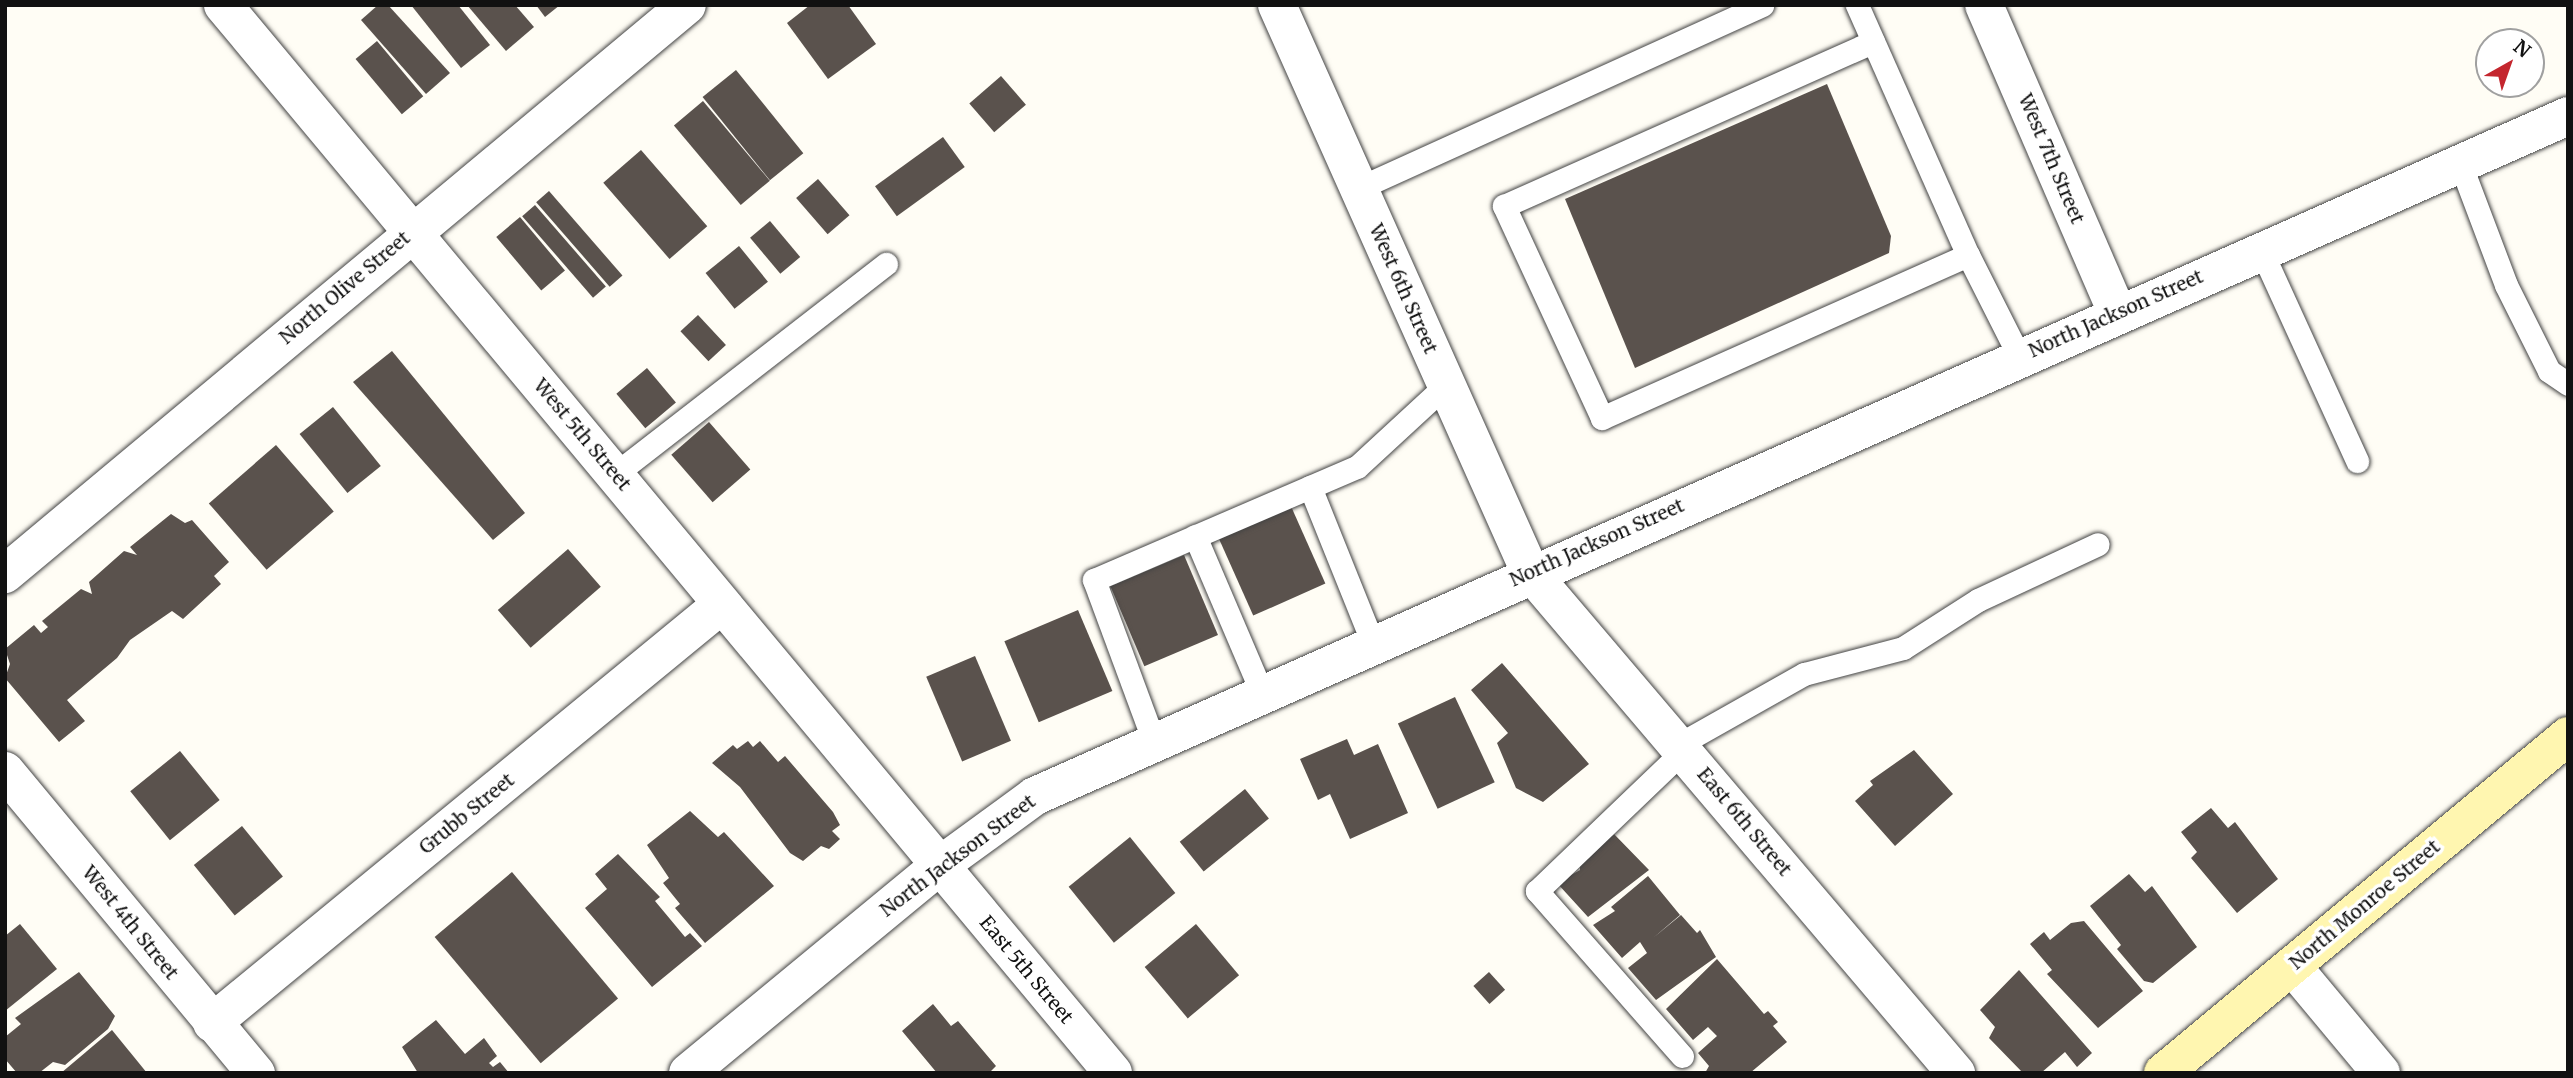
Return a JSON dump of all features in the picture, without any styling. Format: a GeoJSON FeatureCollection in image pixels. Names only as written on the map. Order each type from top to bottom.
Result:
{"type":"FeatureCollection","features":[{"type":"Feature","properties":{"kind":"main road","name":"North Monroe Street"},"geometry":{"type":"LineString","coordinates":[[2163,1073],[2568,736]]}},
{"type":"Feature","properties":{"kind":"street","name":"West 5th Street"},"geometry":{"type":"LineString","coordinates":[[223,5],[939,866]]}},
{"type":"Feature","properties":{"kind":"street","name":"North Olive Street"},"geometry":{"type":"LineString","coordinates":[[5,574],[687,5]]}},
{"type":"Feature","properties":{"kind":"street","name":"West 6th Street"},"geometry":{"type":"LineString","coordinates":[[1277,5],[1530,572]]}},
{"type":"Feature","properties":{"kind":"street","name":"West 7th Street"},"geometry":{"type":"LineString","coordinates":[[1984,5],[2117,313]]}},
{"type":"Feature","properties":{"kind":"street","name":"North Jackson Street"},"geometry":{"type":"LineString","coordinates":[[688,1073],[939,866],[1035,796],[1530,572],[2568,116]]}},
{"type":"Feature","properties":{"kind":"street","name":"East 6th Street"},"geometry":{"type":"LineString","coordinates":[[1530,572],[1956,1073]]}},
{"type":"Feature","properties":{"kind":"street","name":"Grubb Street"},"geometry":{"type":"LineString","coordinates":[[212,1023],[722,605]]}},
{"type":"Feature","properties":{"kind":"street","name":"West 4th Street"},"geometry":{"type":"LineString","coordinates":[[5,771],[256,1073]]}},
{"type":"Feature","properties":{"kind":"street","name":"East 5th Street"},"geometry":{"type":"LineString","coordinates":[[939,866],[1113,1073]]}},
{"type":"Feature","properties":{"kind":"street"},"geometry":{"type":"LineString","coordinates":[[2292,966],[2381,1073]]}},
{"type":"Feature","properties":{"kind":"lane"},"geometry":{"type":"LineString","coordinates":[[1359,188],[1762,5]]}},
{"type":"Feature","properties":{"kind":"lane"},"geometry":{"type":"LineString","coordinates":[[1857,5],[1968,255],[2019,356]]}},
{"type":"Feature","properties":{"kind":"lane"},"geometry":{"type":"LineString","coordinates":[[1872,42],[1504,206],[1602,418],[1968,255]]}},
{"type":"Feature","properties":{"kind":"lane"},"geometry":{"type":"LineString","coordinates":[[2460,163],[2506,285],[2549,371],[2568,384]]}},
{"type":"Feature","properties":{"kind":"lane"},"geometry":{"type":"LineString","coordinates":[[2261,250],[2357,461]]}},
{"type":"Feature","properties":{"kind":"lane"},"geometry":{"type":"LineString","coordinates":[[615,474],[886,264]]}},
{"type":"Feature","properties":{"kind":"lane"},"geometry":{"type":"LineString","coordinates":[[1154,742],[1094,580],[1357,467],[1446,385]]}},
{"type":"Feature","properties":{"kind":"lane"},"geometry":{"type":"LineString","coordinates":[[1310,487],[1373,644]]}},
{"type":"Feature","properties":{"kind":"lane"},"geometry":{"type":"LineString","coordinates":[[1195,536],[1262,694]]}},
{"type":"Feature","properties":{"kind":"lane"},"geometry":{"type":"LineString","coordinates":[[1682,1056],[1537,891],[1680,748],[1804,674],[1903,648],[1978,600],[2098,544]]}},
{"type":"Feature","properties":{"kind":"building"},"geometry":{"type":"Polygon","coordinates":[[[378,5],[388,5],[450,73],[426,94],[361,20],[378,5]]]}},
{"type":"Feature","properties":{"kind":"building"},"geometry":{"type":"Polygon","coordinates":[[[411,5],[458,5],[490,45],[461,68],[411,5]]]}},
{"type":"Feature","properties":{"kind":"building"},"geometry":{"type":"Polygon","coordinates":[[[467,5],[515,5],[534,27],[506,51],[467,5]]]}},
{"type":"Feature","properties":{"kind":"building"},"geometry":{"type":"Polygon","coordinates":[[[536,5],[560,5],[545,17],[536,5]]]}},
{"type":"Feature","properties":{"kind":"building"},"geometry":{"type":"Polygon","coordinates":[[[810,5],[848,5],[876,44],[828,79],[787,23],[810,5]]]}},
{"type":"Feature","properties":{"kind":"building"},"geometry":{"type":"Polygon","coordinates":[[[377,41],[423,96],[402,114],[356,59],[377,41]]]}},
{"type":"Feature","properties":{"kind":"building"},"geometry":{"type":"Polygon","coordinates":[[[736,70],[803,153],[770,180],[703,97],[736,70]]]}},
{"type":"Feature","properties":{"kind":"building"},"geometry":{"type":"Polygon","coordinates":[[[1001,76],[1026,105],[994,132],[969,104],[1001,76]]]}},
{"type":"Feature","properties":{"kind":"building"},"geometry":{"type":"Polygon","coordinates":[[[1827,84],[1891,236],[1889,253],[1635,368],[1565,199],[1827,84]]]}},
{"type":"Feature","properties":{"kind":"building"},"geometry":{"type":"Polygon","coordinates":[[[703,101],[770,181],[741,205],[674,125],[703,101]]]}},
{"type":"Feature","properties":{"kind":"building"},"geometry":{"type":"Polygon","coordinates":[[[943,137],[965,167],[897,216],[875,186],[943,137]]]}},
{"type":"Feature","properties":{"kind":"building"},"geometry":{"type":"Polygon","coordinates":[[[641,150],[707,226],[670,259],[603,183],[641,150]]]}},
{"type":"Feature","properties":{"kind":"building"},"geometry":{"type":"Polygon","coordinates":[[[818,179],[849,215],[828,234],[796,198],[818,179]]]}},
{"type":"Feature","properties":{"kind":"building"},"geometry":{"type":"Polygon","coordinates":[[[549,191],[622,276],[610,287],[536,202],[549,191]]]}},
{"type":"Feature","properties":{"kind":"building"},"geometry":{"type":"Polygon","coordinates":[[[535,205],[606,287],[593,298],[522,216],[535,205]]]}},
{"type":"Feature","properties":{"kind":"building"},"geometry":{"type":"Polygon","coordinates":[[[520,217],[565,271],[541,291],[496,237],[520,217]]]}},
{"type":"Feature","properties":{"kind":"building"},"geometry":{"type":"Polygon","coordinates":[[[770,221],[800,257],[780,274],[750,238],[770,221]]]}},
{"type":"Feature","properties":{"kind":"building"},"geometry":{"type":"Polygon","coordinates":[[[739,246],[768,282],[735,309],[706,273],[739,246]]]}},
{"type":"Feature","properties":{"kind":"building"},"geometry":{"type":"Polygon","coordinates":[[[698,315],[726,345],[708,361],[680,331],[698,315]]]}},
{"type":"Feature","properties":{"kind":"building"},"geometry":{"type":"Polygon","coordinates":[[[392,351],[525,513],[493,540],[353,382],[392,351]]]}},
{"type":"Feature","properties":{"kind":"building"},"geometry":{"type":"Polygon","coordinates":[[[647,368],[676,402],[645,428],[616,394],[647,368]]]}},
{"type":"Feature","properties":{"kind":"building"},"geometry":{"type":"Polygon","coordinates":[[[333,407],[381,466],[347,493],[300,434],[333,407]]]}},
{"type":"Feature","properties":{"kind":"building"},"geometry":{"type":"Polygon","coordinates":[[[709,422],[750,470],[713,502],[671,455],[709,422]]]}},
{"type":"Feature","properties":{"kind":"building"},"geometry":{"type":"Polygon","coordinates":[[[276,445],[334,511],[267,570],[209,503],[276,445]]]}},
{"type":"Feature","properties":{"kind":"building"},"geometry":{"type":"Polygon","coordinates":[[[1290,504],[1325,583],[1253,616],[1218,536],[1290,504]]]}},
{"type":"Feature","properties":{"kind":"building"},"geometry":{"type":"Polygon","coordinates":[[[171,514],[185,523],[192,520],[229,562],[214,576],[221,584],[183,619],[172,611],[130,640],[117,658],[67,700],[85,721],[59,742],[5,678],[10,664],[5,649],[34,625],[41,633],[48,627],[42,621],[81,589],[92,594],[89,582],[124,551],[137,555],[130,547],[171,514]]]}},
{"type":"Feature","properties":{"kind":"building"},"geometry":{"type":"Polygon","coordinates":[[[568,549],[601,587],[531,648],[498,610],[568,549]]]}},
{"type":"Feature","properties":{"kind":"building"},"geometry":{"type":"Polygon","coordinates":[[[1184,555],[1218,635],[1144,666],[1110,586],[1184,555]]]}},
{"type":"Feature","properties":{"kind":"building"},"geometry":{"type":"Polygon","coordinates":[[[1078,610],[1112,691],[1039,722],[1004,641],[1078,610]]]}},
{"type":"Feature","properties":{"kind":"building"},"geometry":{"type":"Polygon","coordinates":[[[975,656],[1011,741],[962,761],[926,677],[975,656]]]}},
{"type":"Feature","properties":{"kind":"building"},"geometry":{"type":"Polygon","coordinates":[[[1502,663],[1589,764],[1543,802],[1516,788],[1497,743],[1508,733],[1471,690],[1502,663]]]}},
{"type":"Feature","properties":{"kind":"building"},"geometry":{"type":"Polygon","coordinates":[[[1455,697],[1495,782],[1438,809],[1398,724],[1455,697]]]}},
{"type":"Feature","properties":{"kind":"building"},"geometry":{"type":"Polygon","coordinates":[[[1347,739],[1354,755],[1378,744],[1408,813],[1350,839],[1330,794],[1318,800],[1300,759],[1347,739]]]}},
{"type":"Feature","properties":{"kind":"building"},"geometry":{"type":"Polygon","coordinates":[[[748,741],[753,747],[760,741],[778,762],[785,756],[833,812],[840,825],[832,831],[840,839],[829,849],[821,846],[803,861],[790,853],[740,787],[712,763],[733,745],[737,749],[748,741]]]}},
{"type":"Feature","properties":{"kind":"building"},"geometry":{"type":"Polygon","coordinates":[[[1914,750],[1953,794],[1895,846],[1855,801],[1873,785],[1870,781],[1914,750]]]}},
{"type":"Feature","properties":{"kind":"building"},"geometry":{"type":"Polygon","coordinates":[[[180,751],[220,800],[170,840],[130,791],[180,751]]]}},
{"type":"Feature","properties":{"kind":"building"},"geometry":{"type":"Polygon","coordinates":[[[1245,789],[1269,819],[1204,871],[1180,842],[1245,789]]]}},
{"type":"Feature","properties":{"kind":"building"},"geometry":{"type":"Polygon","coordinates":[[[2211,808],[2228,828],[2235,822],[2278,879],[2237,913],[2191,858],[2197,852],[2181,832],[2211,808]]]}},
{"type":"Feature","properties":{"kind":"building"},"geometry":{"type":"Polygon","coordinates":[[[690,811],[718,837],[724,832],[774,886],[705,943],[675,908],[680,904],[663,883],[669,878],[647,845],[690,811]]]}},
{"type":"Feature","properties":{"kind":"building"},"geometry":{"type":"Polygon","coordinates":[[[242,826],[283,877],[235,916],[194,865],[242,826]]]}},
{"type":"Feature","properties":{"kind":"building"},"geometry":{"type":"Polygon","coordinates":[[[1613,833],[1649,870],[1588,917],[1557,883],[1580,870],[1580,861],[1613,833]]]}},
{"type":"Feature","properties":{"kind":"building"},"geometry":{"type":"Polygon","coordinates":[[[1130,837],[1175,893],[1114,943],[1069,887],[1130,837]]]}},
{"type":"Feature","properties":{"kind":"building"},"geometry":{"type":"Polygon","coordinates":[[[618,854],[660,897],[655,901],[685,937],[690,933],[702,946],[652,987],[585,908],[607,889],[595,874],[618,854]]]}},
{"type":"Feature","properties":{"kind":"building"},"geometry":{"type":"Polygon","coordinates":[[[512,872],[618,998],[541,1063],[435,937],[512,872]]]}},
{"type":"Feature","properties":{"kind":"building"},"geometry":{"type":"Polygon","coordinates":[[[2129,874],[2145,892],[2152,886],[2197,947],[2153,983],[2144,981],[2117,949],[2121,945],[2090,906],[2129,874]]]}},
{"type":"Feature","properties":{"kind":"building"},"geometry":{"type":"Polygon","coordinates":[[[1648,876],[1680,915],[1653,938],[1681,915],[1697,933],[1700,930],[1716,957],[1656,1000],[1628,968],[1647,953],[1640,942],[1622,958],[1593,925],[1615,911],[1611,907],[1648,876]]]}},
{"type":"Feature","properties":{"kind":"building"},"geometry":{"type":"Polygon","coordinates":[[[2084,921],[2143,991],[2098,1028],[2047,974],[2052,970],[2030,944],[2044,932],[2050,940],[2071,923],[2084,921]]]}},
{"type":"Feature","properties":{"kind":"building"},"geometry":{"type":"Polygon","coordinates":[[[20,924],[57,969],[5,1011],[5,936],[20,924]]]}},
{"type":"Feature","properties":{"kind":"building"},"geometry":{"type":"Polygon","coordinates":[[[1196,924],[1239,975],[1188,1018],[1145,967],[1196,924]]]}},
{"type":"Feature","properties":{"kind":"building"},"geometry":{"type":"Polygon","coordinates":[[[1717,959],[1764,1014],[1768,1011],[1778,1022],[1773,1026],[1787,1042],[1750,1073],[1705,1073],[1709,1066],[1698,1053],[1717,1036],[1708,1027],[1693,1040],[1666,1009],[1717,959]]]}},
{"type":"Feature","properties":{"kind":"building"},"geometry":{"type":"Polygon","coordinates":[[[2019,970],[2092,1053],[2077,1067],[2065,1052],[2041,1073],[2023,1073],[1989,1038],[1995,1027],[1980,1010],[2019,970]]]}},
{"type":"Feature","properties":{"kind":"building"},"geometry":{"type":"Polygon","coordinates":[[[79,972],[115,1016],[108,1029],[65,1065],[53,1062],[39,1073],[17,1073],[5,1059],[5,1037],[21,1024],[15,1018],[79,972]]]}},
{"type":"Feature","properties":{"kind":"building"},"geometry":{"type":"Polygon","coordinates":[[[1489,972],[1505,990],[1489,1004],[1473,986],[1489,972]]]}},
{"type":"Feature","properties":{"kind":"building"},"geometry":{"type":"Polygon","coordinates":[[[933,1004],[951,1026],[958,1021],[996,1066],[989,1073],[937,1073],[902,1031],[933,1004]]]}},
{"type":"Feature","properties":{"kind":"building"},"geometry":{"type":"Polygon","coordinates":[[[436,1020],[465,1054],[484,1038],[497,1056],[489,1063],[493,1067],[500,1062],[509,1073],[418,1073],[402,1047],[436,1020]]]}},
{"type":"Feature","properties":{"kind":"building"},"geometry":{"type":"Polygon","coordinates":[[[112,1030],[147,1073],[61,1073],[112,1030]]]}}]}
